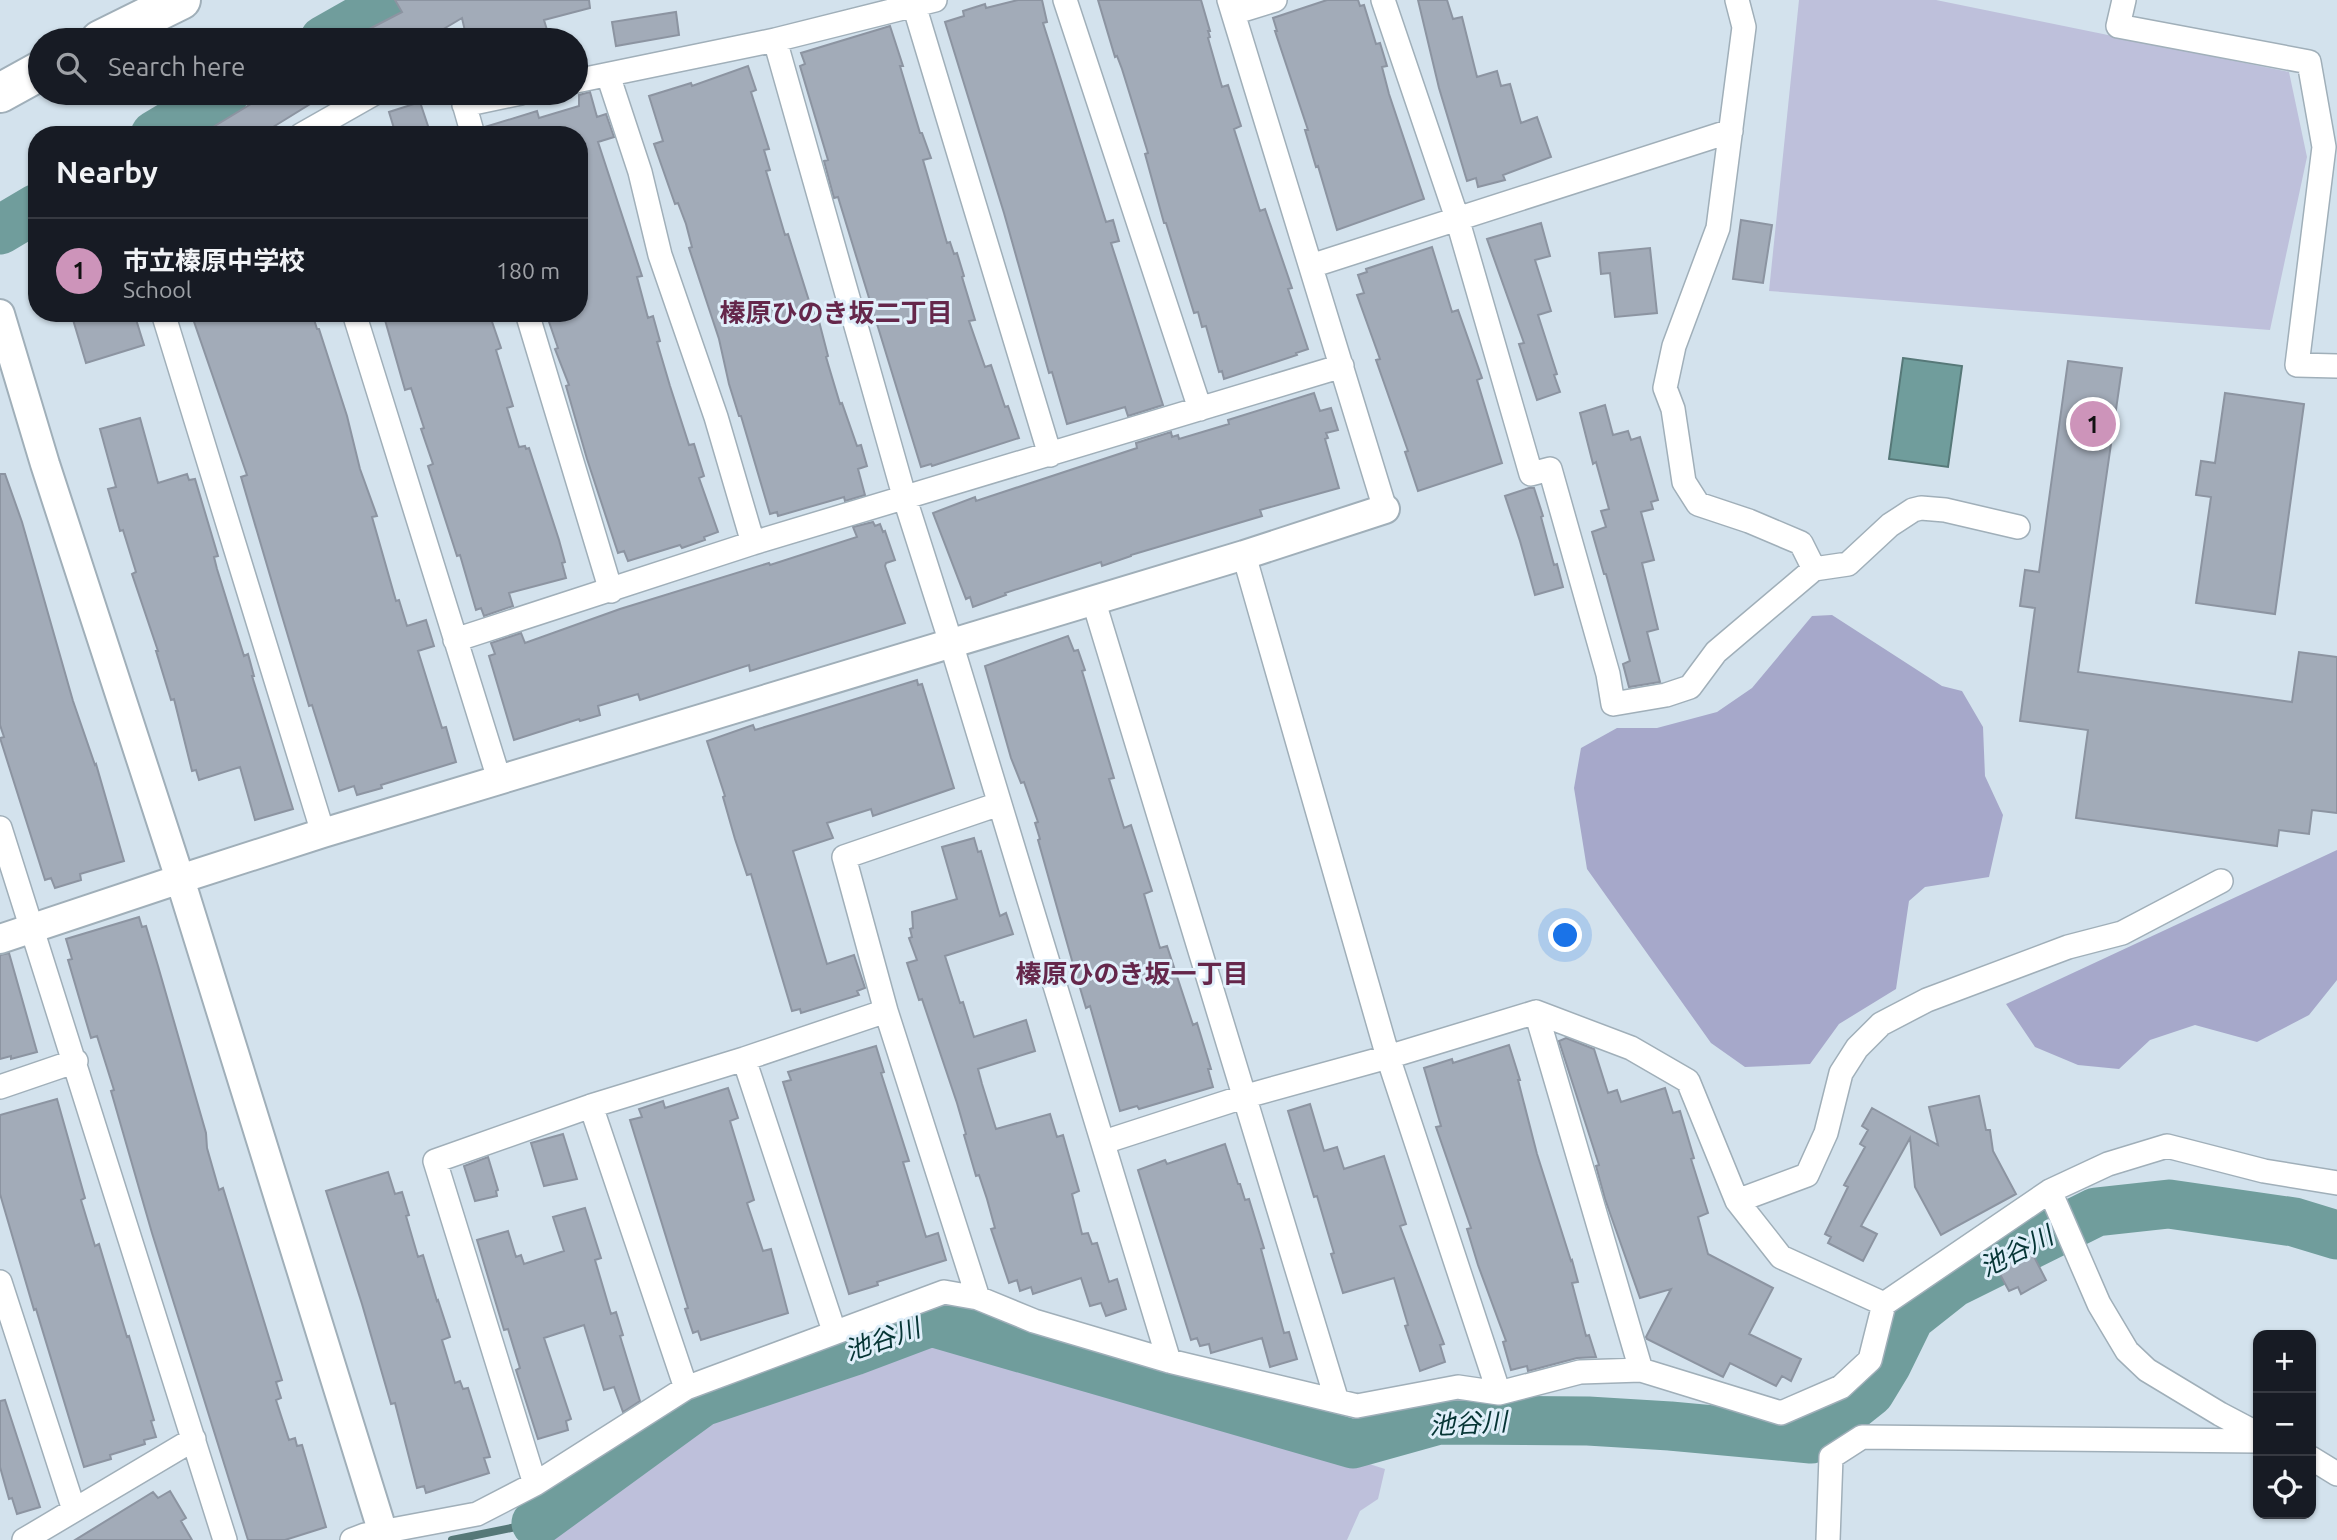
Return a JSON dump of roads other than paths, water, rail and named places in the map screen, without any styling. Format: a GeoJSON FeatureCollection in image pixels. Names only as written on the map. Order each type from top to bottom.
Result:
{"type":"FeatureCollection","features":[{"type":"Feature","properties":{"kind":"highway"},"geometry":{"type":"LineString","coordinates":[[124,28],[181,0]]}},
{"type":"Feature","properties":{"kind":"highway"},"geometry":{"type":"LineString","coordinates":[[0,93],[28,78]]}},
{"type":"Feature","properties":{"kind":"street"},"geometry":{"type":"LineString","coordinates":[[1065,0],[1200,409]]}},
{"type":"Feature","properties":{"kind":"street"},"geometry":{"type":"LineString","coordinates":[[0,939],[323,833],[1093,598],[1244,555],[1385,509],[1231,7],[1275,0]]}},
{"type":"Feature","properties":{"kind":"street"},"geometry":{"type":"LineString","coordinates":[[1383,0],[1457,218],[1531,474],[1550,469],[1608,674],[1613,704],[1666,695],[1690,687],[1716,652],[1814,569],[1848,564],[1890,525],[1921,508],[1955,512],[2018,527]]}},
{"type":"Feature","properties":{"kind":"street"},"geometry":{"type":"LineString","coordinates":[[1737,0],[1744,27],[1718,228],[1674,346],[1665,388],[1673,409],[1684,482],[1698,504],[1749,521],[1801,543],[1814,569]]}},
{"type":"Feature","properties":{"kind":"street"},"geometry":{"type":"LineString","coordinates":[[2124,0],[2118,26],[2309,62],[2324,147],[2297,365],[2337,366]]}},
{"type":"Feature","properties":{"kind":"street"},"geometry":{"type":"LineString","coordinates":[[588,79],[775,40],[925,3],[1050,455]]}},
{"type":"Feature","properties":{"kind":"street"},"geometry":{"type":"LineString","coordinates":[[775,40],[905,499],[1169,1361]]}},
{"type":"Feature","properties":{"kind":"street"},"geometry":{"type":"LineString","coordinates":[[608,75],[640,172],[660,255],[716,417],[753,543]]}},
{"type":"Feature","properties":{"kind":"street"},"geometry":{"type":"LineString","coordinates":[[318,126],[354,105]]}},
{"type":"Feature","properties":{"kind":"street"},"geometry":{"type":"LineString","coordinates":[[465,105],[470,126]]}},
{"type":"Feature","properties":{"kind":"street"},"geometry":{"type":"LineString","coordinates":[[1311,266],[1731,131]]}},
{"type":"Feature","properties":{"kind":"street"},"geometry":{"type":"LineString","coordinates":[[0,314],[45,464],[180,879],[383,1532]]}},
{"type":"Feature","properties":{"kind":"street"},"geometry":{"type":"LineString","coordinates":[[166,322],[323,833]]}},
{"type":"Feature","properties":{"kind":"street"},"geometry":{"type":"LineString","coordinates":[[357,322],[499,779]]}},
{"type":"Feature","properties":{"kind":"street"},"geometry":{"type":"LineString","coordinates":[[530,322],[611,591]]}},
{"type":"Feature","properties":{"kind":"street"},"geometry":{"type":"LineString","coordinates":[[454,640],[753,543],[1342,366]]}},
{"type":"Feature","properties":{"kind":"street"},"geometry":{"type":"LineString","coordinates":[[1244,555],[1388,1057],[1499,1393]]}},
{"type":"Feature","properties":{"kind":"street"},"geometry":{"type":"LineString","coordinates":[[1093,598],[1243,1097],[1338,1401]]}},
{"type":"Feature","properties":{"kind":"street"},"geometry":{"type":"LineString","coordinates":[[978,1298],[887,1011],[844,857],[999,804]]}},
{"type":"Feature","properties":{"kind":"street"},"geometry":{"type":"LineString","coordinates":[[0,828],[76,1061],[225,1540]]}},
{"type":"Feature","properties":{"kind":"street"},"geometry":{"type":"LineString","coordinates":[[1737,1201],[1807,1175],[1826,1133],[1841,1073],[1857,1048],[1881,1024],[1927,1000],[2068,947],[2122,933],[2221,881]]}},
{"type":"Feature","properties":{"kind":"street"},"geometry":{"type":"LineString","coordinates":[[534,1484],[435,1161],[591,1106],[887,1011]]}},
{"type":"Feature","properties":{"kind":"street"},"geometry":{"type":"LineString","coordinates":[[1536,1012],[1641,1370]]}},
{"type":"Feature","properties":{"kind":"street"},"geometry":{"type":"LineString","coordinates":[[1104,1142],[1243,1097],[1536,1012],[1587,1029],[1631,1048],[1688,1081],[1737,1201],[1781,1257],[1884,1304]]}},
{"type":"Feature","properties":{"kind":"street"},"geometry":{"type":"LineString","coordinates":[[744,1059],[834,1331]]}},
{"type":"Feature","properties":{"kind":"street"},"geometry":{"type":"LineString","coordinates":[[0,1087],[76,1061]]}},
{"type":"Feature","properties":{"kind":"street"},"geometry":{"type":"LineString","coordinates":[[591,1106],[686,1388]]}},
{"type":"Feature","properties":{"kind":"street"},"geometry":{"type":"LineString","coordinates":[[352,1540],[477,1514],[534,1484],[686,1388],[944,1292],[978,1298],[1034,1321],[1169,1361],[1357,1406],[1458,1387],[1499,1393],[1580,1372],[1641,1370],[1781,1413],[1841,1387],[1870,1360],[1884,1304],[2050,1191],[2108,1164],[2167,1146],[2264,1171],[2337,1183]]}},
{"type":"Feature","properties":{"kind":"street"},"geometry":{"type":"LineString","coordinates":[[2050,1191],[2099,1304],[2127,1351],[2147,1370],[2253,1430]]}},
{"type":"Feature","properties":{"kind":"street"},"geometry":{"type":"LineString","coordinates":[[0,1282],[74,1510]]}},
{"type":"Feature","properties":{"kind":"street"},"geometry":{"type":"LineString","coordinates":[[1828,1540],[1831,1457],[1862,1437],[2253,1441]]}},
{"type":"Feature","properties":{"kind":"street"},"geometry":{"type":"LineString","coordinates":[[24,1540],[194,1438]]}},
{"type":"Feature","properties":{"kind":"street"},"geometry":{"type":"LineString","coordinates":[[2316,1461],[2337,1474]]}},
{"type":"Feature","properties":{"kind":"waterway"},"geometry":{"type":"LineString","coordinates":[[345,28],[395,0]]}},
{"type":"Feature","properties":{"kind":"waterway"},"geometry":{"type":"LineString","coordinates":[[170,126],[205,105]]}},
{"type":"Feature","properties":{"kind":"waterway"},"geometry":{"type":"LineString","coordinates":[[0,230],[28,213]]}},
{"type":"Feature","properties":{"kind":"waterway","name":"池谷川"},"geometry":{"type":"LineString","coordinates":[[536,1523],[702,1402],[931,1322],[1353,1444],[1439,1420],[1588,1421],[1811,1439],[1870,1392],[1910,1317],[1953,1283],[2096,1212],[2169,1204],[2294,1222],[2337,1235]]}},
{"type":"Feature","properties":{"kind":"waterway"},"geometry":{"type":"LineString","coordinates":[[452,1540],[536,1523]]}},
{"type":"Feature","properties":{"kind":"place","name":"市立榛原中学校"},"geometry":{"type":"Point","coordinates":[2093,424]}},
{"type":"Feature","properties":{"kind":"district","name":"榛原ひのき坂二丁目"},"geometry":{"type":"Point","coordinates":[836,312]}},
{"type":"Feature","properties":{"kind":"district","name":"榛原ひのき坂一丁目"},"geometry":{"type":"Point","coordinates":[1132,973]}}]}
